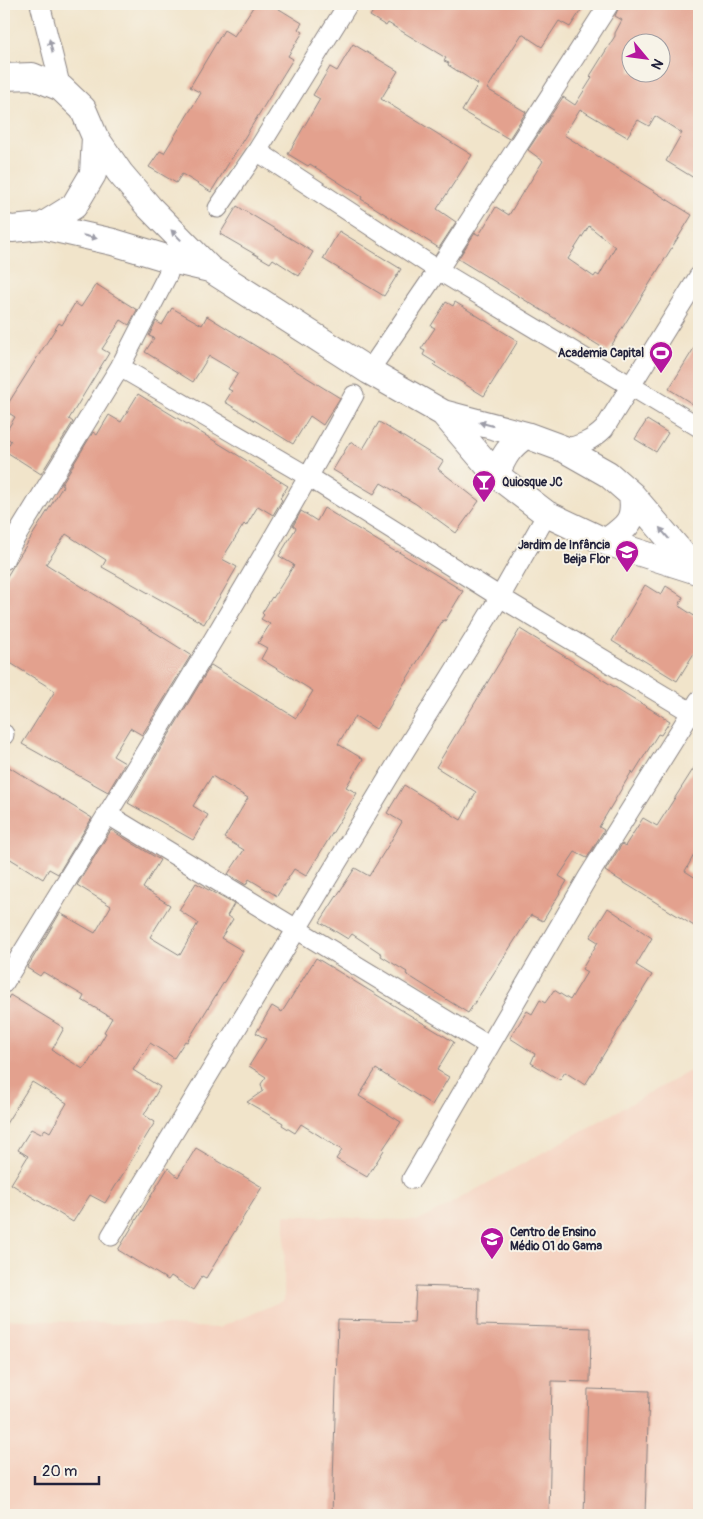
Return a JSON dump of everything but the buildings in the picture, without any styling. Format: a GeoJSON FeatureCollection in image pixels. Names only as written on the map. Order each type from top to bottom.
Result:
{"type":"FeatureCollection","features":[{"type":"Feature","properties":{"kind":"street"},"geometry":{"type":"LineString","coordinates":[[40,4],[61,88]]}},
{"type":"Feature","properties":{"kind":"street"},"geometry":{"type":"LineString","coordinates":[[218,208],[257,152],[348,4]]}},
{"type":"Feature","properties":{"kind":"street"},"geometry":{"type":"LineString","coordinates":[[369,371],[438,270],[609,4]]}},
{"type":"Feature","properties":{"kind":"street"},"geometry":{"type":"LineString","coordinates":[[4,77],[32,76],[61,88],[83,109],[95,137],[120,173],[149,208],[210,270],[369,371],[443,413],[526,435],[564,449],[608,474],[632,495],[698,571]]}},
{"type":"Feature","properties":{"kind":"street"},"geometry":{"type":"LineString","coordinates":[[42,226],[74,206],[93,174],[95,137]]}},
{"type":"Feature","properties":{"kind":"street"},"geometry":{"type":"LineString","coordinates":[[257,152],[438,270],[699,427]]}},
{"type":"Feature","properties":{"kind":"street"},"geometry":{"type":"LineString","coordinates":[[4,227],[12,230],[42,226],[113,242],[210,270]]}},
{"type":"Feature","properties":{"kind":"street"},"geometry":{"type":"LineString","coordinates":[[6,546],[120,367],[168,274]]}},
{"type":"Feature","properties":{"kind":"street"},"geometry":{"type":"LineString","coordinates":[[564,449],[595,438],[604,429],[699,276]]}},
{"type":"Feature","properties":{"kind":"street"},"geometry":{"type":"LineString","coordinates":[[120,367],[309,477],[500,597],[697,710],[588,877],[412,1179]]}},
{"type":"Feature","properties":{"kind":"street"},"geometry":{"type":"LineString","coordinates":[[4,983],[208,651],[309,477],[354,395]]}},
{"type":"Feature","properties":{"kind":"street"},"geometry":{"type":"LineString","coordinates":[[443,413],[496,475],[547,514],[606,542],[698,571]]}},
{"type":"Feature","properties":{"kind":"street"},"geometry":{"type":"LineString","coordinates":[[604,429],[601,458],[608,474]]}},
{"type":"Feature","properties":{"kind":"street"},"geometry":{"type":"LineString","coordinates":[[496,475],[506,453],[526,435]]}},
{"type":"Feature","properties":{"kind":"street"},"geometry":{"type":"LineString","coordinates":[[606,542],[623,530],[630,519],[634,509],[632,495]]}},
{"type":"Feature","properties":{"kind":"street"},"geometry":{"type":"LineString","coordinates":[[111,1236],[399,760],[500,597],[547,514]]}},
{"type":"Feature","properties":{"kind":"street"},"geometry":{"type":"LineString","coordinates":[[107,814],[489,1046]]}},
{"type":"Feature","properties":{"kind":"shaded area","name":"Centro de Ensino Médio 01 do Gama"},"geometry":{"type":"Polygon","coordinates":[[[699,1066],[699,1515],[4,1515],[4,1319],[218,1328],[284,1300],[285,1215],[419,1221],[699,1066]]]}},
{"type":"Feature","properties":{"kind":"place","name":"Academia Capital"},"geometry":{"type":"Point","coordinates":[661,374]}},
{"type":"Feature","properties":{"kind":"place","name":"Quiosque JC"},"geometry":{"type":"Point","coordinates":[484,503]}},
{"type":"Feature","properties":{"kind":"place","name":"Jardim de Infância Beija Flor"},"geometry":{"type":"Point","coordinates":[627,573]}},
{"type":"Feature","properties":{"kind":"place","name":"Centro de Ensino Médio 01 do Gama"},"geometry":{"type":"Point","coordinates":[492,1260]}}]}
